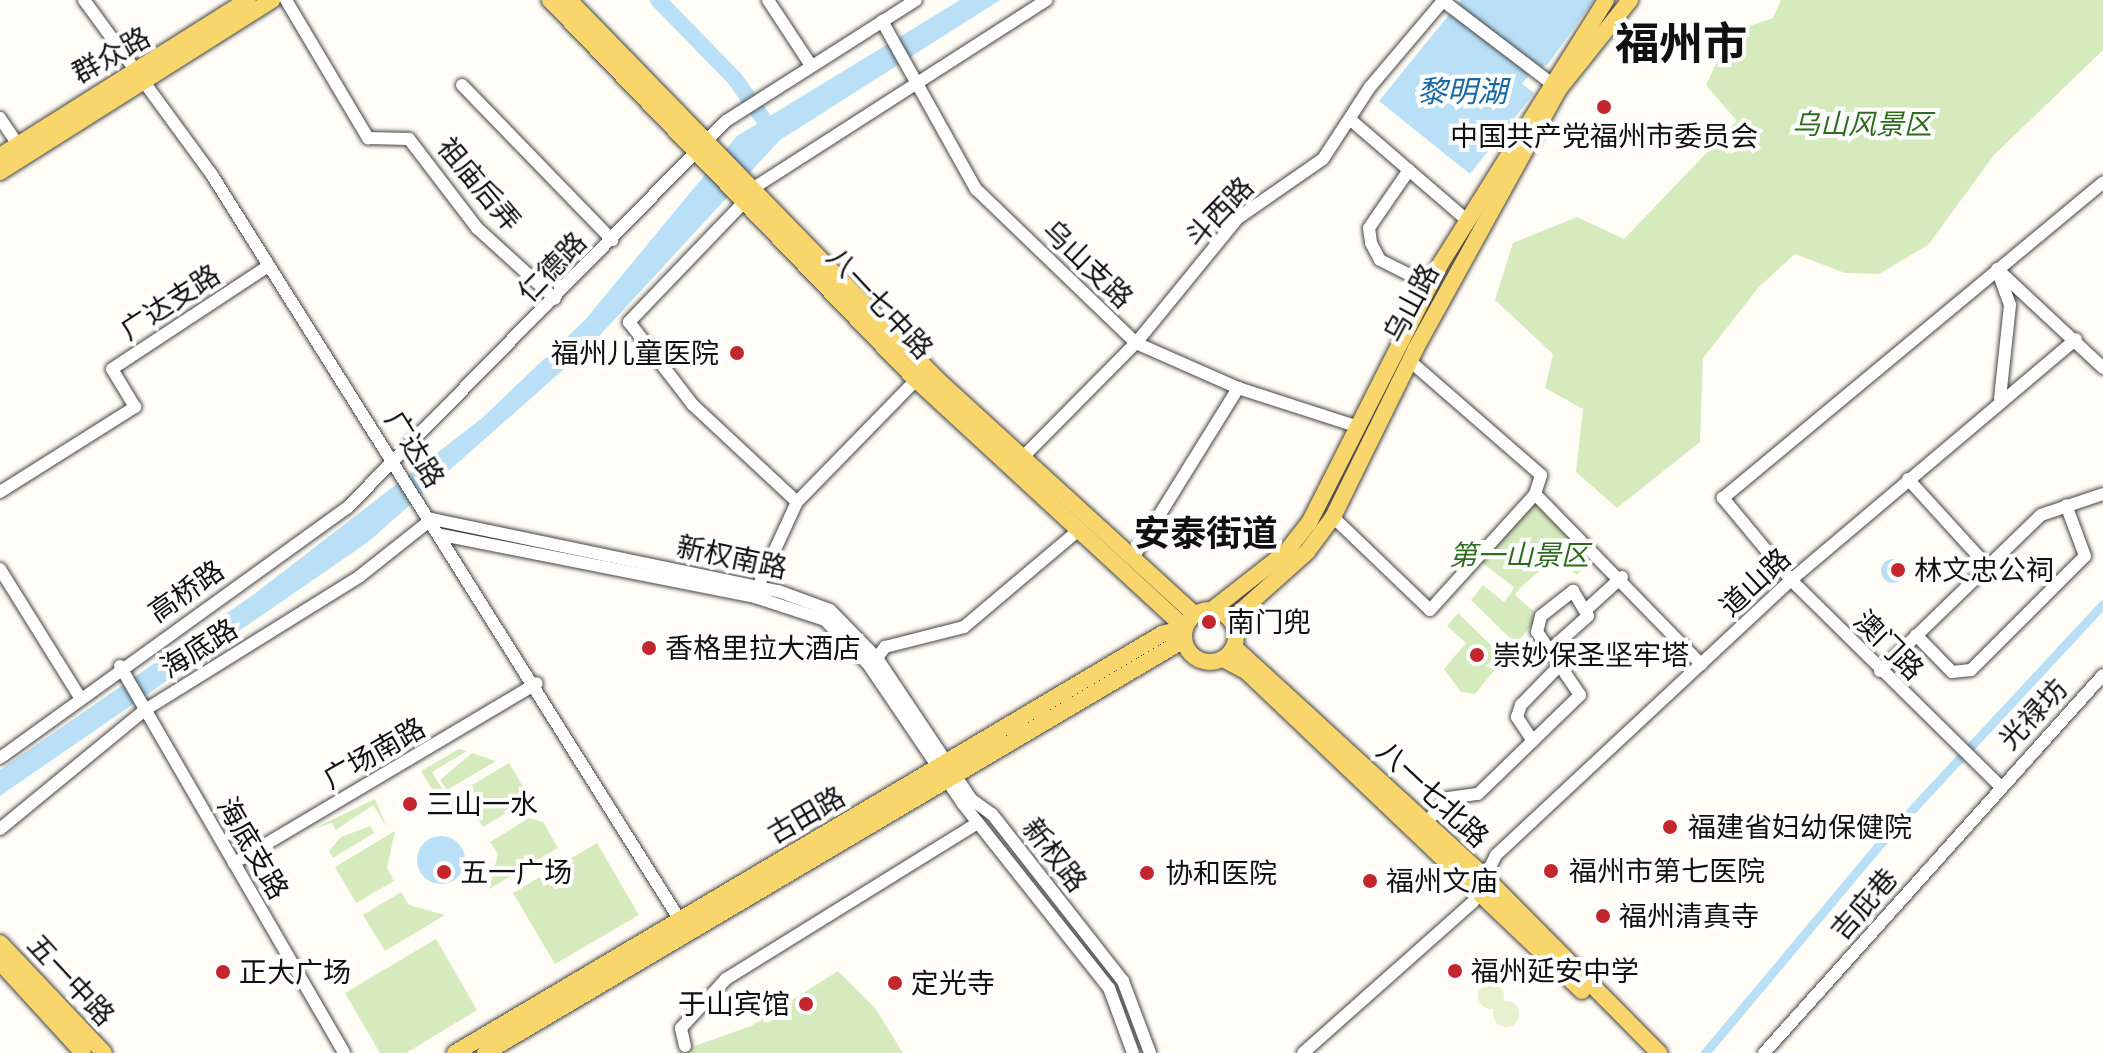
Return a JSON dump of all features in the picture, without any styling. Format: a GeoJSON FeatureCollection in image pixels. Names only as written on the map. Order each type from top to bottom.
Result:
{"type":"FeatureCollection","features":[{"type":"Feature","properties":{"kind":"main road","name":"群众路"},"geometry":{"type":"LineString","coordinates":[[0,156],[143,74],[248,0]]}},
{"type":"Feature","properties":{"kind":"main road"},"geometry":{"type":"LineString","coordinates":[[0,172],[143,74],[272,0]]}},
{"type":"Feature","properties":{"kind":"main road","name":"八一七中路"},"geometry":{"type":"LineString","coordinates":[[550,0],[704,150]]}},
{"type":"Feature","properties":{"kind":"main road","name":"乌山路"},"geometry":{"type":"LineString","coordinates":[[1213,609],[1286,552],[1309,523],[1430,285],[1606,0]]}},
{"type":"Feature","properties":{"kind":"main road","name":"乌山路"},"geometry":{"type":"LineString","coordinates":[[1231,620],[1307,552],[1333,517],[1410,361],[1554,85],[1630,0]]}},
{"type":"Feature","properties":{"kind":"main road","name":"八一七中路"},"geometry":{"type":"LineString","coordinates":[[577,2],[704,150],[916,380],[1188,627]]}},
{"type":"Feature","properties":{"kind":"main road","name":"八一七中路"},"geometry":{"type":"LineString","coordinates":[[747,197],[1023,457],[1134,556],[1188,627]]}},
{"type":"Feature","properties":{"kind":"main road"},"geometry":{"type":"LineString","coordinates":[[1213,609],[1231,620],[1228,653],[1198,660],[1188,627],[1213,609]]}},
{"type":"Feature","properties":{"kind":"main road","name":"古田路"},"geometry":{"type":"LineString","coordinates":[[455,1053],[942,765],[1188,627]]}},
{"type":"Feature","properties":{"kind":"main road","name":"古田路"},"geometry":{"type":"LineString","coordinates":[[485,1053],[952,780],[1188,627]]}},
{"type":"Feature","properties":{"kind":"main road"},"geometry":{"type":"LineString","coordinates":[[1228,653],[1484,886],[1644,1053]]}},
{"type":"Feature","properties":{"kind":"main road","name":"八一七北路"},"geometry":{"type":"LineString","coordinates":[[1228,653],[1426,823],[1484,886],[1659,1053]]}},
{"type":"Feature","properties":{"kind":"main road","name":"五一中路"},"geometry":{"type":"LineString","coordinates":[[0,943],[104,1053]]}},
{"type":"Feature","properties":{"kind":"main road","name":"五一中路"},"geometry":{"type":"LineString","coordinates":[[0,962],[83,1053]]}},
{"type":"Feature","properties":{"kind":"street","name":"广达路"},"geometry":{"type":"LineString","coordinates":[[84,0],[143,74],[265,268],[397,464],[537,683],[689,935]]}},
{"type":"Feature","properties":{"kind":"street","name":"祖庙后弄"},"geometry":{"type":"LineString","coordinates":[[286,0],[368,138],[409,139],[477,228],[555,299]]}},
{"type":"Feature","properties":{"kind":"street"},"geometry":{"type":"LineString","coordinates":[[768,0],[810,64],[916,0]]}},
{"type":"Feature","properties":{"kind":"street"},"geometry":{"type":"LineString","coordinates":[[797,502],[693,405],[629,322],[747,197],[1046,0]]}},
{"type":"Feature","properties":{"kind":"street"},"geometry":{"type":"LineString","coordinates":[[1442,0],[1530,73],[1554,85]]}},
{"type":"Feature","properties":{"kind":"street","name":"斗西路"},"geometry":{"type":"LineString","coordinates":[[1023,457],[1136,343],[1238,218],[1312,168],[1352,121],[1370,87],[1442,0]]}},
{"type":"Feature","properties":{"kind":"street","name":"乌山支路"},"geometry":{"type":"LineString","coordinates":[[882,21],[976,189],[1136,343],[1238,388],[1356,426]]}},
{"type":"Feature","properties":{"kind":"street","name":"仁德路"},"geometry":{"type":"LineString","coordinates":[[397,464],[742,109],[810,64]]}},
{"type":"Feature","properties":{"kind":"street"},"geometry":{"type":"LineString","coordinates":[[462,85],[612,240]]}},
{"type":"Feature","properties":{"kind":"street"},"geometry":{"type":"LineString","coordinates":[[0,118],[18,145]]}},
{"type":"Feature","properties":{"kind":"street"},"geometry":{"type":"LineString","coordinates":[[1352,121],[1468,221]]}},
{"type":"Feature","properties":{"kind":"street"},"geometry":{"type":"LineString","coordinates":[[1409,170],[1369,228],[1371,243],[1380,260],[1430,285]]}},
{"type":"Feature","properties":{"kind":"street"},"geometry":{"type":"LineString","coordinates":[[1997,269],[2103,182]]}},
{"type":"Feature","properties":{"kind":"street","name":"广达支路"},"geometry":{"type":"LineString","coordinates":[[0,492],[135,407],[112,369],[265,268]]}},
{"type":"Feature","properties":{"kind":"street"},"geometry":{"type":"LineString","coordinates":[[1997,269],[2076,339],[2103,368]]}},
{"type":"Feature","properties":{"kind":"street"},"geometry":{"type":"LineString","coordinates":[[1997,269],[2010,305],[1998,401]]}},
{"type":"Feature","properties":{"kind":"street","name":"澳门路"},"geometry":{"type":"LineString","coordinates":[[1997,269],[1723,498],[1791,580],[1999,785]]}},
{"type":"Feature","properties":{"kind":"street"},"geometry":{"type":"LineString","coordinates":[[2076,339],[2103,357]]}},
{"type":"Feature","properties":{"kind":"street","name":"道山路"},"geometry":{"type":"LineString","coordinates":[[1303,1053],[1484,886],[1496,855],[1791,580],[1998,401],[2076,339]]}},
{"type":"Feature","properties":{"kind":"street"},"geometry":{"type":"LineString","coordinates":[[1333,517],[1430,610],[1535,494],[1541,475],[1410,361]]}},
{"type":"Feature","properties":{"kind":"street"},"geometry":{"type":"LineString","coordinates":[[756,591],[797,502],[916,380]]}},
{"type":"Feature","properties":{"kind":"street"},"geometry":{"type":"LineString","coordinates":[[1134,556],[1238,388]]}},
{"type":"Feature","properties":{"kind":"street","name":"高桥路"},"geometry":{"type":"LineString","coordinates":[[0,758],[120,666],[347,508],[397,464]]}},
{"type":"Feature","properties":{"kind":"street"},"geometry":{"type":"LineString","coordinates":[[1908,479],[1988,567]]}},
{"type":"Feature","properties":{"kind":"street"},"geometry":{"type":"LineString","coordinates":[[1535,494],[1622,577],[1701,664]]}},
{"type":"Feature","properties":{"kind":"street"},"geometry":{"type":"LineString","coordinates":[[1880,671],[2041,515],[2103,494]]}},
{"type":"Feature","properties":{"kind":"street"},"geometry":{"type":"LineString","coordinates":[[1916,635],[1952,672],[1971,670],[2085,556],[2066,505]]}},
{"type":"Feature","properties":{"kind":"street","name":"新权南路"},"geometry":{"type":"LineString","coordinates":[[428,514],[830,610],[877,658],[942,765]]}},
{"type":"Feature","properties":{"kind":"street","name":"海底路"},"geometry":{"type":"LineString","coordinates":[[0,829],[145,710],[360,576],[428,514]]}},
{"type":"Feature","properties":{"kind":"street"},"geometry":{"type":"LineString","coordinates":[[877,658],[885,647],[964,627],[1080,529]]}},
{"type":"Feature","properties":{"kind":"street","name":"新权南路"},"geometry":{"type":"LineString","coordinates":[[442,535],[756,591],[806,610],[840,631],[942,765]]}},
{"type":"Feature","properties":{"kind":"street"},"geometry":{"type":"LineString","coordinates":[[0,569],[79,696]]}},
{"type":"Feature","properties":{"kind":"street"},"geometry":{"type":"LineString","coordinates":[[1551,649],[1588,608],[1622,577]]}},
{"type":"Feature","properties":{"kind":"street"},"geometry":{"type":"LineString","coordinates":[[1426,823],[1448,798],[1478,794],[1580,695],[1563,662],[1537,632],[1541,616],[1573,591],[1588,608]]}},
{"type":"Feature","properties":{"kind":"street"},"geometry":{"type":"LineString","coordinates":[[1533,741],[1517,717],[1521,705],[1563,662]]}},
{"type":"Feature","properties":{"kind":"street","name":"海底支路"},"geometry":{"type":"LineString","coordinates":[[120,666],[344,1053]]}},
{"type":"Feature","properties":{"kind":"street","name":"光禄坊"},"geometry":{"type":"LineString","coordinates":[[1999,785],[2103,675]]}},
{"type":"Feature","properties":{"kind":"street","name":"广场南路"},"geometry":{"type":"LineString","coordinates":[[234,863],[537,683]]}},
{"type":"Feature","properties":{"kind":"street","name":"新权路"},"geometry":{"type":"LineString","coordinates":[[942,765],[978,823],[1109,988],[1133,1053]]}},
{"type":"Feature","properties":{"kind":"street","name":"新权路"},"geometry":{"type":"LineString","coordinates":[[952,780],[1123,981],[1150,1053]]}},
{"type":"Feature","properties":{"kind":"street","name":"吉庇巷"},"geometry":{"type":"LineString","coordinates":[[1764,1053],[1999,785]]}},
{"type":"Feature","properties":{"kind":"street"},"geometry":{"type":"LineString","coordinates":[[685,1046],[681,1028],[694,1007],[726,979],[978,823]]}},
{"type":"Feature","properties":{"kind":"green space","name":"乌山风景区"},"geometry":{"type":"Polygon","coordinates":[[[1781,0],[2103,0],[2103,50],[1994,155],[1928,245],[1879,274],[1845,273],[1795,254],[1759,287],[1703,358],[1700,442],[1617,508],[1576,472],[1583,409],[1545,388],[1553,354],[1495,300],[1513,243],[1577,217],[1624,239],[1737,121],[1706,85],[1731,32],[1773,18],[1781,0]]]}},
{"type":"Feature","properties":{"kind":"green space","name":"第一山景区"},"geometry":{"type":"Polygon","coordinates":[[[1535,494],[1597,553],[1577,575],[1556,556],[1520,588],[1515,595],[1539,616],[1475,694],[1461,692],[1444,669],[1466,643],[1447,626],[1458,613],[1503,657],[1516,644],[1471,600],[1483,585],[1504,602],[1511,593],[1514,587],[1477,559],[1535,494]]]}},
{"type":"Feature","properties":{"kind":"green space"},"geometry":{"type":"Polygon","coordinates":[[[459,749],[467,751],[432,772],[444,792],[437,797],[421,771],[459,749]]]}},
{"type":"Feature","properties":{"kind":"green space"},"geometry":{"type":"Polygon","coordinates":[[[472,753],[496,761],[447,790],[440,780],[472,753]]]}},
{"type":"Feature","properties":{"kind":"green space"},"geometry":{"type":"Polygon","coordinates":[[[509,763],[525,790],[522,804],[483,827],[475,815],[439,805],[509,763]]]}},
{"type":"Feature","properties":{"kind":"green space"},"geometry":{"type":"Polygon","coordinates":[[[375,799],[386,826],[373,805],[336,830],[332,823],[315,828],[375,799]]]}},
{"type":"Feature","properties":{"kind":"green space"},"geometry":{"type":"Polygon","coordinates":[[[529,818],[543,822],[558,848],[489,889],[498,854],[490,842],[529,818]]]}},
{"type":"Feature","properties":{"kind":"green space"},"geometry":{"type":"Polygon","coordinates":[[[370,826],[374,833],[333,858],[329,851],[341,837],[370,826]]]}},
{"type":"Feature","properties":{"kind":"green space"},"geometry":{"type":"Polygon","coordinates":[[[395,831],[387,868],[394,881],[356,903],[335,867],[395,831]]]}},
{"type":"Feature","properties":{"kind":"green space"},"geometry":{"type":"Polygon","coordinates":[[[597,843],[639,915],[555,964],[513,893],[597,843]]]}},
{"type":"Feature","properties":{"kind":"green space"},"geometry":{"type":"Polygon","coordinates":[[[401,892],[409,905],[445,915],[385,951],[363,915],[401,892]]]}},
{"type":"Feature","properties":{"kind":"green space"},"geometry":{"type":"Polygon","coordinates":[[[436,939],[477,1010],[406,1053],[380,1053],[345,993],[436,939]]]}},
{"type":"Feature","properties":{"kind":"green space"},"geometry":{"type":"Polygon","coordinates":[[[838,971],[875,1008],[903,1053],[675,1053],[751,1026],[838,971]]]}},
{"type":"Feature","properties":{"kind":"green space"},"geometry":{"type":"Polygon","coordinates":[[[1491,983],[1500,987],[1504,996],[1500,1005],[1491,1009],[1482,1005],[1478,996],[1482,987],[1491,983]]]}},
{"type":"Feature","properties":{"kind":"green space"},"geometry":{"type":"Polygon","coordinates":[[[1506,1001],[1515,1005],[1519,1014],[1515,1023],[1506,1027],[1497,1023],[1493,1014],[1497,1005],[1506,1001]]]}},
{"type":"Feature","properties":{"kind":"water"},"geometry":{"type":"Polygon","coordinates":[[[960,0],[1000,0],[780,140],[590,346],[368,542],[0,796],[0,770],[253,595],[481,419],[585,320],[737,136],[960,0]]]}},
{"type":"Feature","properties":{"kind":"water","name":"黎明湖"},"geometry":{"type":"Polygon","coordinates":[[[1461,0],[1594,0],[1548,64],[1530,73],[1522,84],[1534,93],[1470,174],[1379,101],[1461,0]]]}},
{"type":"Feature","properties":{"kind":"water"},"geometry":{"type":"Polygon","coordinates":[[[1893,559],[1902,562],[1905,571],[1902,580],[1893,583],[1884,580],[1881,571],[1884,562],[1893,559]]]}},
{"type":"Feature","properties":{"kind":"water"},"geometry":{"type":"Polygon","coordinates":[[[441,836],[458,843],[465,860],[458,877],[441,884],[424,877],[417,860],[424,843],[441,836]]]}},
{"type":"Feature","properties":{"kind":"waterway"},"geometry":{"type":"LineString","coordinates":[[658,0],[735,79],[772,131]]}},
{"type":"Feature","properties":{"kind":"waterway"},"geometry":{"type":"LineString","coordinates":[[1705,1053],[1879,845],[2103,604]]}},
{"type":"Feature","properties":{"kind":"place","name":"中国共产党福州市委员会"},"geometry":{"type":"Point","coordinates":[1604,107]}},
{"type":"Feature","properties":{"kind":"place","name":"福州儿童医院"},"geometry":{"type":"Point","coordinates":[737,353]}},
{"type":"Feature","properties":{"kind":"place","name":"林文忠公祠"},"geometry":{"type":"Point","coordinates":[1898,570]}},
{"type":"Feature","properties":{"kind":"place","name":"南门兜"},"geometry":{"type":"Point","coordinates":[1209,622]}},
{"type":"Feature","properties":{"kind":"place","name":"香格里拉大酒店"},"geometry":{"type":"Point","coordinates":[649,648]}},
{"type":"Feature","properties":{"kind":"place","name":"崇妙保圣坚牢塔"},"geometry":{"type":"Point","coordinates":[1477,655]}},
{"type":"Feature","properties":{"kind":"place","name":"三山一水"},"geometry":{"type":"Point","coordinates":[410,804]}},
{"type":"Feature","properties":{"kind":"place","name":"福建省妇幼保健院"},"geometry":{"type":"Point","coordinates":[1670,827]}},
{"type":"Feature","properties":{"kind":"place","name":"福州市第七医院"},"geometry":{"type":"Point","coordinates":[1551,871]}},
{"type":"Feature","properties":{"kind":"place","name":"五一广场"},"geometry":{"type":"Point","coordinates":[444,872]}},
{"type":"Feature","properties":{"kind":"place","name":"协和医院"},"geometry":{"type":"Point","coordinates":[1147,873]}},
{"type":"Feature","properties":{"kind":"place","name":"福州文庙"},"geometry":{"type":"Point","coordinates":[1370,881]}},
{"type":"Feature","properties":{"kind":"place","name":"福州清真寺"},"geometry":{"type":"Point","coordinates":[1603,916]}},
{"type":"Feature","properties":{"kind":"place","name":"福州延安中学"},"geometry":{"type":"Point","coordinates":[1455,971]}},
{"type":"Feature","properties":{"kind":"place","name":"正大广场"},"geometry":{"type":"Point","coordinates":[223,972]}},
{"type":"Feature","properties":{"kind":"place","name":"定光寺"},"geometry":{"type":"Point","coordinates":[895,983]}},
{"type":"Feature","properties":{"kind":"place","name":"于山宾馆"},"geometry":{"type":"Point","coordinates":[806,1004]}},
{"type":"Feature","properties":{"kind":"district","name":"福州市"},"geometry":{"type":"Point","coordinates":[1681,43]}},
{"type":"Feature","properties":{"kind":"district","name":"安泰街道"},"geometry":{"type":"Point","coordinates":[1206,534]}}]}
